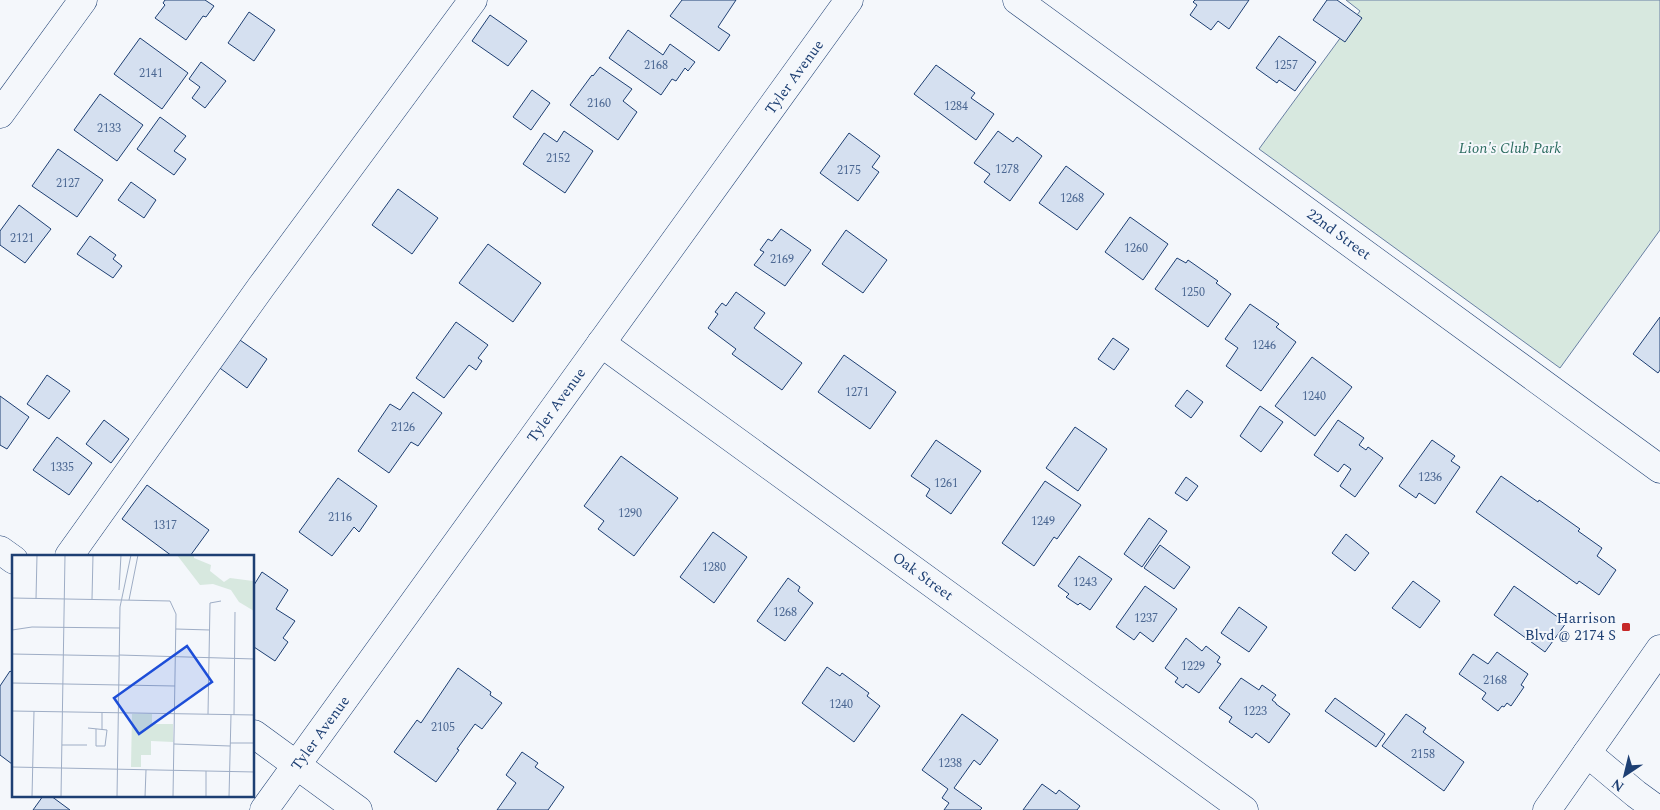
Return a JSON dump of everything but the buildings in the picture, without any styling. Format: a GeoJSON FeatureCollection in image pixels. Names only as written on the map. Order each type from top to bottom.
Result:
{"type":"FeatureCollection","features":[{"type":"Feature","properties":{"kind":"street"},"geometry":{"type":"LineString","coordinates":[[0,114],[83,0]]}},
{"type":"Feature","properties":{"kind":"street"},"geometry":{"type":"LineString","coordinates":[[70,555],[262,287],[473,0]]}},
{"type":"Feature","properties":{"kind":"street","name":"Tyler Avenue"},"geometry":{"type":"LineString","coordinates":[[264,810],[850,0]]}},
{"type":"Feature","properties":{"kind":"street","name":"22nd Street"},"geometry":{"type":"LineString","coordinates":[[1017,0],[1660,469]]}},
{"type":"Feature","properties":{"kind":"street","name":"Oak Street"},"geometry":{"type":"LineString","coordinates":[[601,343],[1244,810]]}},
{"type":"Feature","properties":{"kind":"street"},"geometry":{"type":"LineString","coordinates":[[0,550],[12,559]]}},
{"type":"Feature","properties":{"kind":"street"},"geometry":{"type":"LineString","coordinates":[[1547,810],[1660,648]]}},
{"type":"Feature","properties":{"kind":"street"},"geometry":{"type":"LineString","coordinates":[[255,735],[358,810]]}},
{"type":"Feature","properties":{"kind":"street"},"geometry":{"type":"LineString","coordinates":[[1587,753],[1658,810]]}},
{"type":"Feature","properties":{"kind":"green space","name":"Lion's Club Park"},"geometry":{"type":"Polygon","coordinates":[[[1346,0],[1660,0],[1660,230],[1560,368],[1259,149],[1360,11],[1346,0]]]}},
{"type":"Feature","properties":{"kind":"place","name":"Harrison Blvd @ 2174 S"},"geometry":{"type":"Point","coordinates":[1626,627]}}]}
